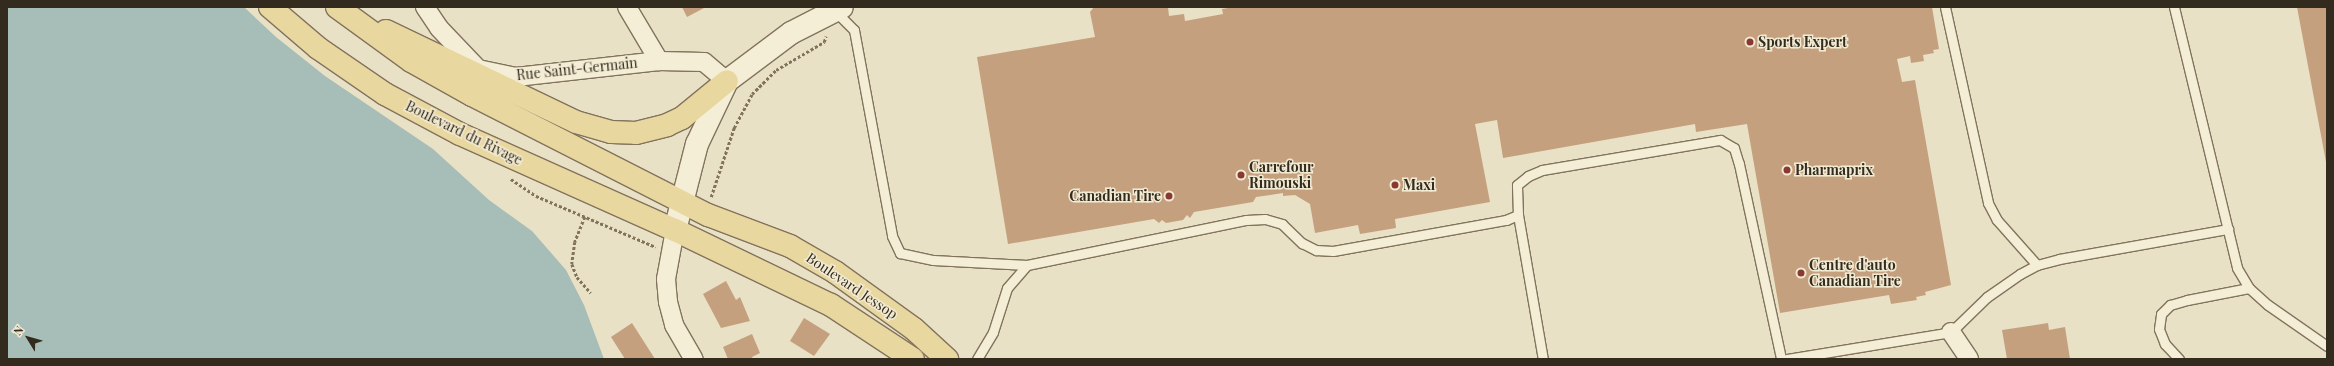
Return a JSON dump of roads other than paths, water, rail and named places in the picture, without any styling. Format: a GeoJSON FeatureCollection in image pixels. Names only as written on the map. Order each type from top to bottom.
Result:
{"type":"FeatureCollection","features":[{"type":"Feature","properties":{"kind":"main road","name":"Boulevard du Rivage"},"geometry":{"type":"LineString","coordinates":[[270,7],[318,48],[385,94],[460,134],[675,230]]}},
{"type":"Feature","properties":{"kind":"main road"},"geometry":{"type":"LineString","coordinates":[[338,7],[411,61],[681,201]]}},
{"type":"Feature","properties":{"kind":"main road"},"geometry":{"type":"LineString","coordinates":[[338,7],[576,122],[612,132],[636,132],[666,125],[682,118],[727,81],[791,33],[837,8]]}},
{"type":"Feature","properties":{"kind":"main road"},"geometry":{"type":"LineString","coordinates":[[675,230],[681,201],[697,144],[727,81]]}},
{"type":"Feature","properties":{"kind":"main road","name":"Boulevard Jessop"},"geometry":{"type":"LineString","coordinates":[[681,201],[708,215],[790,246],[835,272],[914,329],[947,359]]}},
{"type":"Feature","properties":{"kind":"main road","name":"Boulevard Jessop"},"geometry":{"type":"LineString","coordinates":[[675,230],[831,305],[913,359]]}},
{"type":"Feature","properties":{"kind":"street","name":"Rue Saint-Germain"},"geometry":{"type":"LineString","coordinates":[[425,7],[439,28],[478,69],[516,78],[659,61],[704,62],[727,81]]}},
{"type":"Feature","properties":{"kind":"street"},"geometry":{"type":"LineString","coordinates":[[627,7],[659,61]]}},
{"type":"Feature","properties":{"kind":"street"},"geometry":{"type":"LineString","coordinates":[[675,230],[666,280],[668,302],[674,324],[694,359]]}},
{"type":"Feature","properties":{"kind":"street"},"geometry":{"type":"LineString","coordinates":[[1951,332],[1969,359]]}},
{"type":"Feature","properties":{"kind":"lane"},"geometry":{"type":"LineString","coordinates":[[1945,7],[1988,203],[1997,220],[2037,266]]}},
{"type":"Feature","properties":{"kind":"lane"},"geometry":{"type":"LineString","coordinates":[[2174,7],[2237,268],[2249,288],[2268,305],[2327,346]]}},
{"type":"Feature","properties":{"kind":"lane"},"geometry":{"type":"LineString","coordinates":[[837,8],[854,30],[892,236],[900,253],[933,260],[1027,265],[1246,220],[1265,219],[1282,224],[1302,243],[1316,250],[1333,250],[1506,220],[1518,215]]}},
{"type":"Feature","properties":{"kind":"lane"},"geometry":{"type":"LineString","coordinates":[[1542,359],[1518,215],[1517,185],[1528,176],[1542,170],[1720,140],[1734,148],[1739,164],[1781,359]]}},
{"type":"Feature","properties":{"kind":"lane"},"geometry":{"type":"LineString","coordinates":[[1787,359],[1951,332],[1987,297],[2020,274],[2037,266],[2059,259],[2228,229]]}},
{"type":"Feature","properties":{"kind":"lane"},"geometry":{"type":"LineString","coordinates":[[977,359],[993,332],[1007,288],[1027,265]]}},
{"type":"Feature","properties":{"kind":"lane"},"geometry":{"type":"LineString","coordinates":[[2179,359],[2165,344],[2159,330],[2161,314],[2170,305],[2249,288]]}},
{"type":"Feature","properties":{"kind":"water"},"geometry":{"type":"Polygon","coordinates":[[[7,7],[244,7],[276,37],[325,76],[433,149],[489,200],[532,231],[566,270],[584,305],[604,359],[7,359],[7,7]]]}},
{"type":"Feature","properties":{"kind":"place","name":"Sports Expert"},"geometry":{"type":"Point","coordinates":[1750,42]}},
{"type":"Feature","properties":{"kind":"place","name":"Pharmaprix"},"geometry":{"type":"Point","coordinates":[1787,170]}},
{"type":"Feature","properties":{"kind":"place","name":"Carrefour Rimouski"},"geometry":{"type":"Point","coordinates":[1241,175]}},
{"type":"Feature","properties":{"kind":"place","name":"Maxi"},"geometry":{"type":"Point","coordinates":[1395,185]}},
{"type":"Feature","properties":{"kind":"place","name":"Canadian Tire"},"geometry":{"type":"Point","coordinates":[1169,196]}},
{"type":"Feature","properties":{"kind":"place","name":"Centre d'auto Canadian Tire"},"geometry":{"type":"Point","coordinates":[1801,273]}}]}
